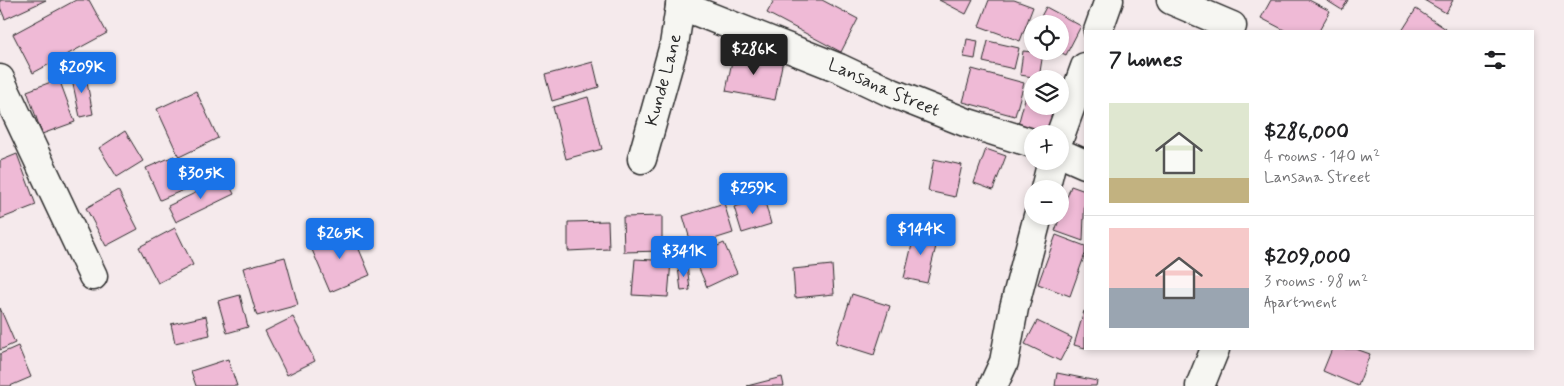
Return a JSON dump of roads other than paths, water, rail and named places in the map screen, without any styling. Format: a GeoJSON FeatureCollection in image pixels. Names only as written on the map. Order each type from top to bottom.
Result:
{"type":"FeatureCollection","features":[{"type":"Feature","properties":{"kind":"street"},"geometry":{"type":"LineString","coordinates":[[1098,30],[1109,0]]}},
{"type":"Feature","properties":{"kind":"street"},"geometry":{"type":"LineString","coordinates":[[1171,0],[1232,26]]}},
{"type":"Feature","properties":{"kind":"street","name":"Lansana Street"},"geometry":{"type":"LineString","coordinates":[[680,2],[839,68],[892,93],[965,122],[1024,140]]}},
{"type":"Feature","properties":{"kind":"street","name":"Kunde Lane"},"geometry":{"type":"LineString","coordinates":[[642,159],[674,45],[680,2]]}},
{"type":"Feature","properties":{"kind":"street"},"geometry":{"type":"LineString","coordinates":[[1064,125],[1084,70]]}},
{"type":"Feature","properties":{"kind":"street"},"geometry":{"type":"LineString","coordinates":[[0,79],[93,276]]}},
{"type":"Feature","properties":{"kind":"street"},"geometry":{"type":"LineString","coordinates":[[1069,156],[1084,164]]}},
{"type":"Feature","properties":{"kind":"street"},"geometry":{"type":"LineString","coordinates":[[998,374],[1036,225]]}},
{"type":"Feature","properties":{"kind":"street"},"geometry":{"type":"LineString","coordinates":[[1200,386],[1215,350]]}}]}
